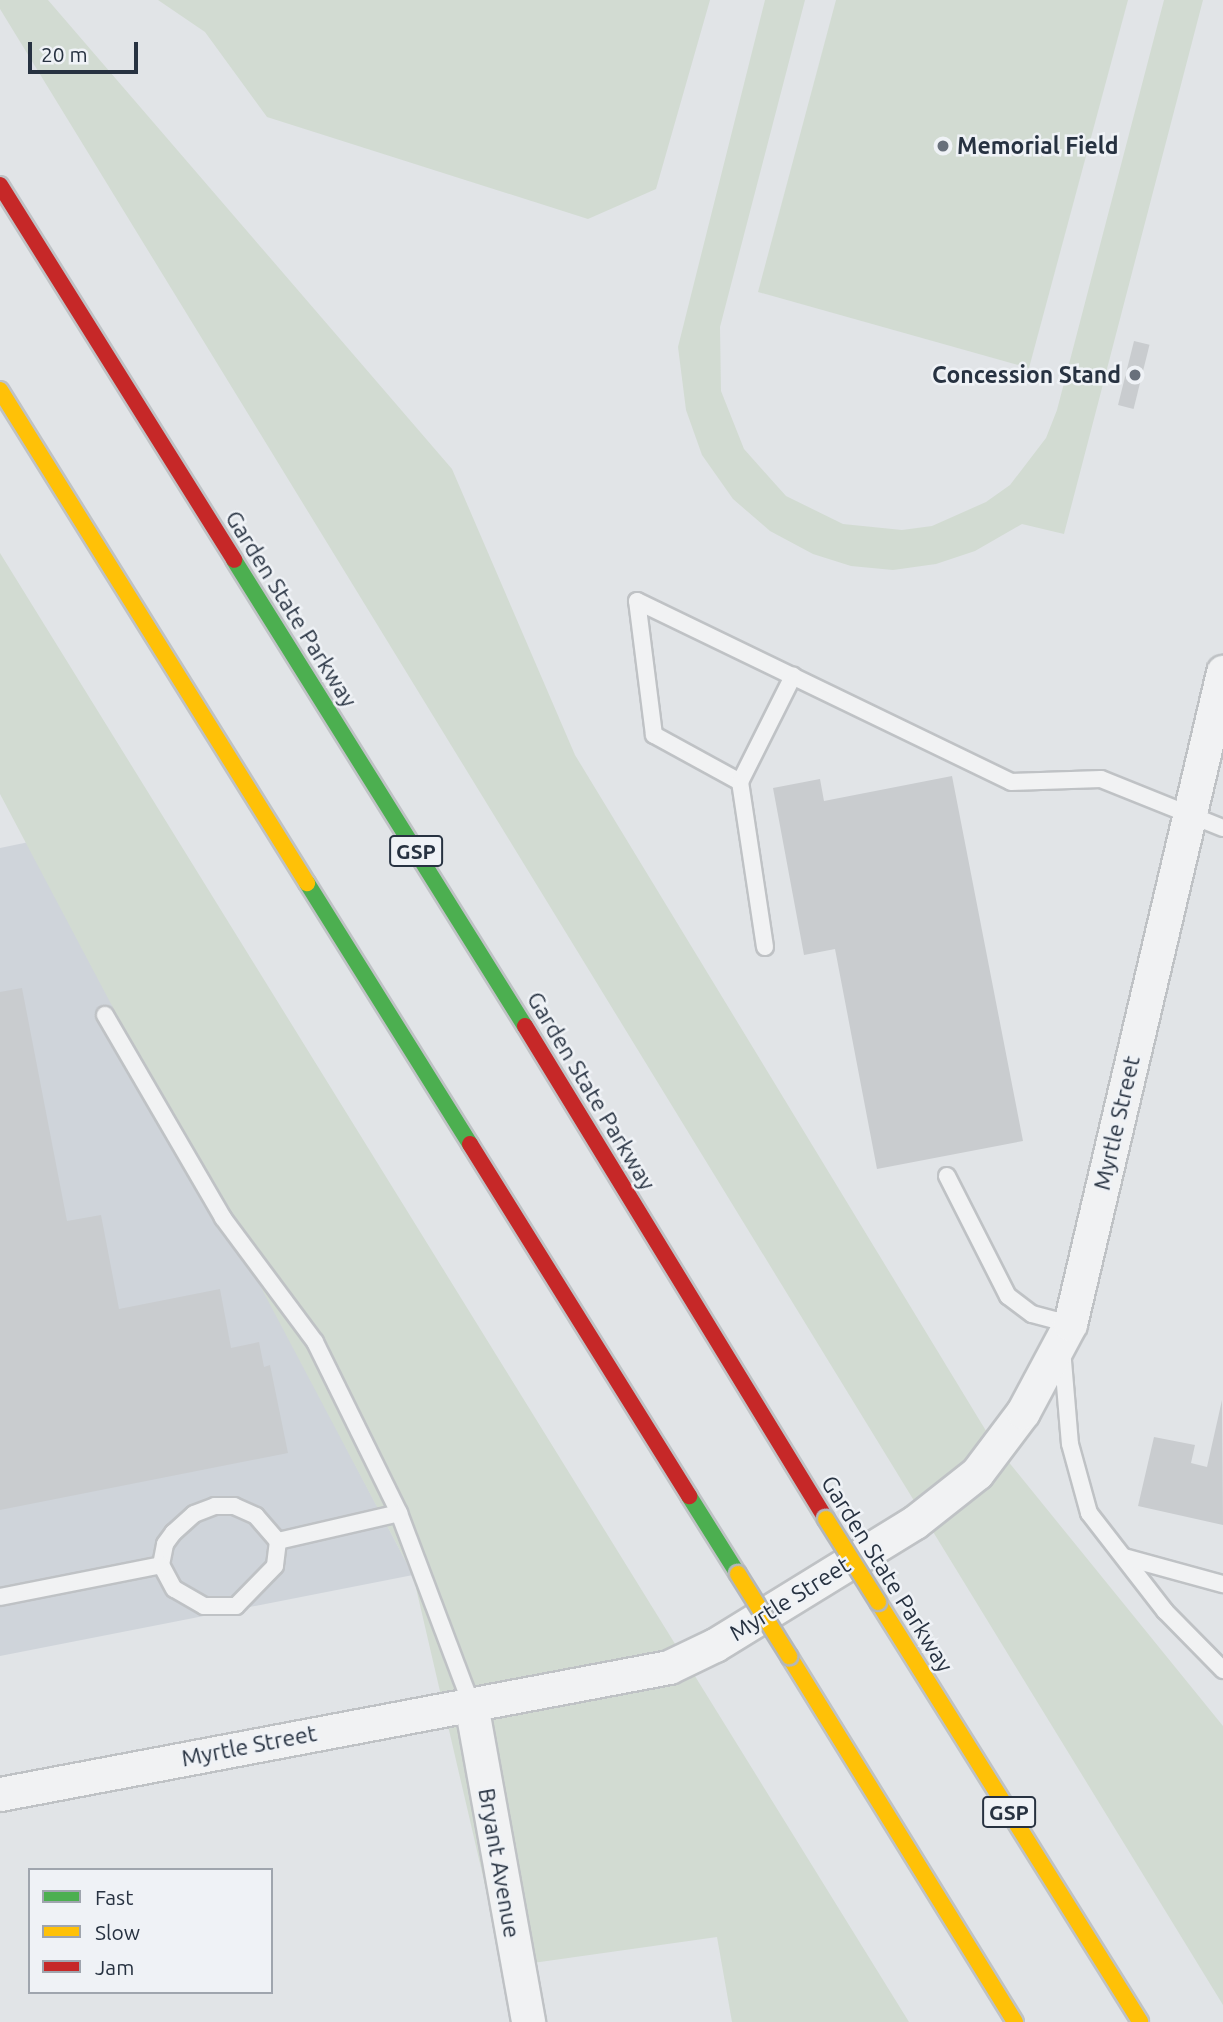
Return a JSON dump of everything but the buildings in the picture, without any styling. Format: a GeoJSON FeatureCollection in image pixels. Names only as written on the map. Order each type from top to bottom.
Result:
{"type":"FeatureCollection","features":[{"type":"Feature","properties":{"kind":"highway","name":"Garden State Parkway"},"geometry":{"type":"LineString","coordinates":[[0,185],[526,1027],[826,1519],[1140,2022]]}},
{"type":"Feature","properties":{"kind":"highway"},"geometry":{"type":"LineString","coordinates":[[0,390],[1015,2022]]}},
{"type":"Feature","properties":{"kind":"street","name":"Myrtle Street"},"geometry":{"type":"LineString","coordinates":[[0,1794],[669,1667],[715,1645],[940,1506],[995,1454],[1037,1389],[1066,1332],[1223,672]]}},
{"type":"Feature","properties":{"kind":"street","name":"Bryant Avenue"},"geometry":{"type":"LineString","coordinates":[[471,1704],[528,2022]]}},
{"type":"Feature","properties":{"kind":"lane"},"geometry":{"type":"LineString","coordinates":[[740,782],[654,735],[637,601],[1011,782],[1101,779],[1190,812],[1223,828]]}},
{"type":"Feature","properties":{"kind":"lane"},"geometry":{"type":"LineString","coordinates":[[765,947],[740,782],[793,676]]}},
{"type":"Feature","properties":{"kind":"lane"},"geometry":{"type":"LineString","coordinates":[[105,1015],[223,1218],[315,1342],[399,1513],[471,1704]]}},
{"type":"Feature","properties":{"kind":"lane"},"geometry":{"type":"LineString","coordinates":[[947,1176],[1008,1296],[1032,1314],[1066,1332],[1070,1444],[1089,1513],[1165,1611],[1223,1670]]}},
{"type":"Feature","properties":{"kind":"lane"},"geometry":{"type":"LineString","coordinates":[[215,1506],[234,1506],[256,1516],[278,1541],[275,1566],[236,1606],[204,1606],[174,1589],[161,1565],[165,1544],[173,1533],[194,1514],[215,1506]]}},
{"type":"Feature","properties":{"kind":"lane"},"geometry":{"type":"LineString","coordinates":[[278,1541],[399,1513]]}},
{"type":"Feature","properties":{"kind":"lane"},"geometry":{"type":"LineString","coordinates":[[1124,1557],[1223,1584]]}},
{"type":"Feature","properties":{"kind":"lane"},"geometry":{"type":"LineString","coordinates":[[0,1597],[161,1565]]}},
{"type":"Feature","properties":{"kind":"shaded area"},"geometry":{"type":"Polygon","coordinates":[[[0,0],[48,0],[452,469],[575,755],[994,1444],[1223,1726],[1223,2005],[0,9],[0,0]]]}},
{"type":"Feature","properties":{"kind":"shaded area"},"geometry":{"type":"Polygon","coordinates":[[[158,0],[710,0],[656,189],[588,219],[267,117],[205,32],[158,0]]]}},
{"type":"Feature","properties":{"kind":"shaded area"},"geometry":{"type":"Polygon","coordinates":[[[765,0],[805,0],[720,327],[721,391],[744,449],[786,496],[843,524],[902,530],[932,526],[986,502],[1010,485],[1046,438],[1057,410],[1164,0],[1203,0],[1064,534],[1022,524],[975,551],[936,564],[893,570],[851,566],[813,554],[770,531],[733,499],[702,455],[686,410],[678,347],[765,0]]]}},
{"type":"Feature","properties":{"kind":"shaded area","name":"Memorial Field"},"geometry":{"type":"Polygon","coordinates":[[[836,0],[1128,0],[1029,368],[758,292],[836,0]]]}},
{"type":"Feature","properties":{"kind":"shaded area"},"geometry":{"type":"Polygon","coordinates":[[[0,553],[909,2022],[732,2022],[717,1937],[504,1967],[413,1575],[0,794],[0,553]]]}},
{"type":"Feature","properties":{"kind":"shaded area"},"geometry":{"type":"Polygon","coordinates":[[[29,842],[413,1575],[0,1656],[0,848],[29,842]]]}},
{"type":"Feature","properties":{"kind":"traffic: fast"},"geometry":{"type":"LineString","coordinates":[[234,560],[525,1026]]}},
{"type":"Feature","properties":{"kind":"traffic: fast"},"geometry":{"type":"LineString","coordinates":[[307,883],[470,1144]]}},
{"type":"Feature","properties":{"kind":"traffic: fast"},"geometry":{"type":"LineString","coordinates":[[689,1496],[738,1574]]}},
{"type":"Feature","properties":{"kind":"traffic: slow"},"geometry":{"type":"LineString","coordinates":[[0,390],[307,883]]}},
{"type":"Feature","properties":{"kind":"traffic: slow"},"geometry":{"type":"LineString","coordinates":[[826,1519],[878,1602]]}},
{"type":"Feature","properties":{"kind":"traffic: slow"},"geometry":{"type":"LineString","coordinates":[[738,1574],[789,1656]]}},
{"type":"Feature","properties":{"kind":"traffic: slow"},"geometry":{"type":"LineString","coordinates":[[878,1602],[1140,2022]]}},
{"type":"Feature","properties":{"kind":"traffic: slow"},"geometry":{"type":"LineString","coordinates":[[789,1656],[1015,2022]]}},
{"type":"Feature","properties":{"kind":"traffic: jam"},"geometry":{"type":"LineString","coordinates":[[0,185],[234,560]]}},
{"type":"Feature","properties":{"kind":"traffic: jam"},"geometry":{"type":"LineString","coordinates":[[525,1026],[826,1519]]}},
{"type":"Feature","properties":{"kind":"traffic: jam"},"geometry":{"type":"LineString","coordinates":[[470,1144],[689,1496]]}},
{"type":"Feature","properties":{"kind":"place","name":"Memorial Field"},"geometry":{"type":"Point","coordinates":[943,146]}},
{"type":"Feature","properties":{"kind":"place","name":"Concession Stand"},"geometry":{"type":"Point","coordinates":[1135,375]}}]}
